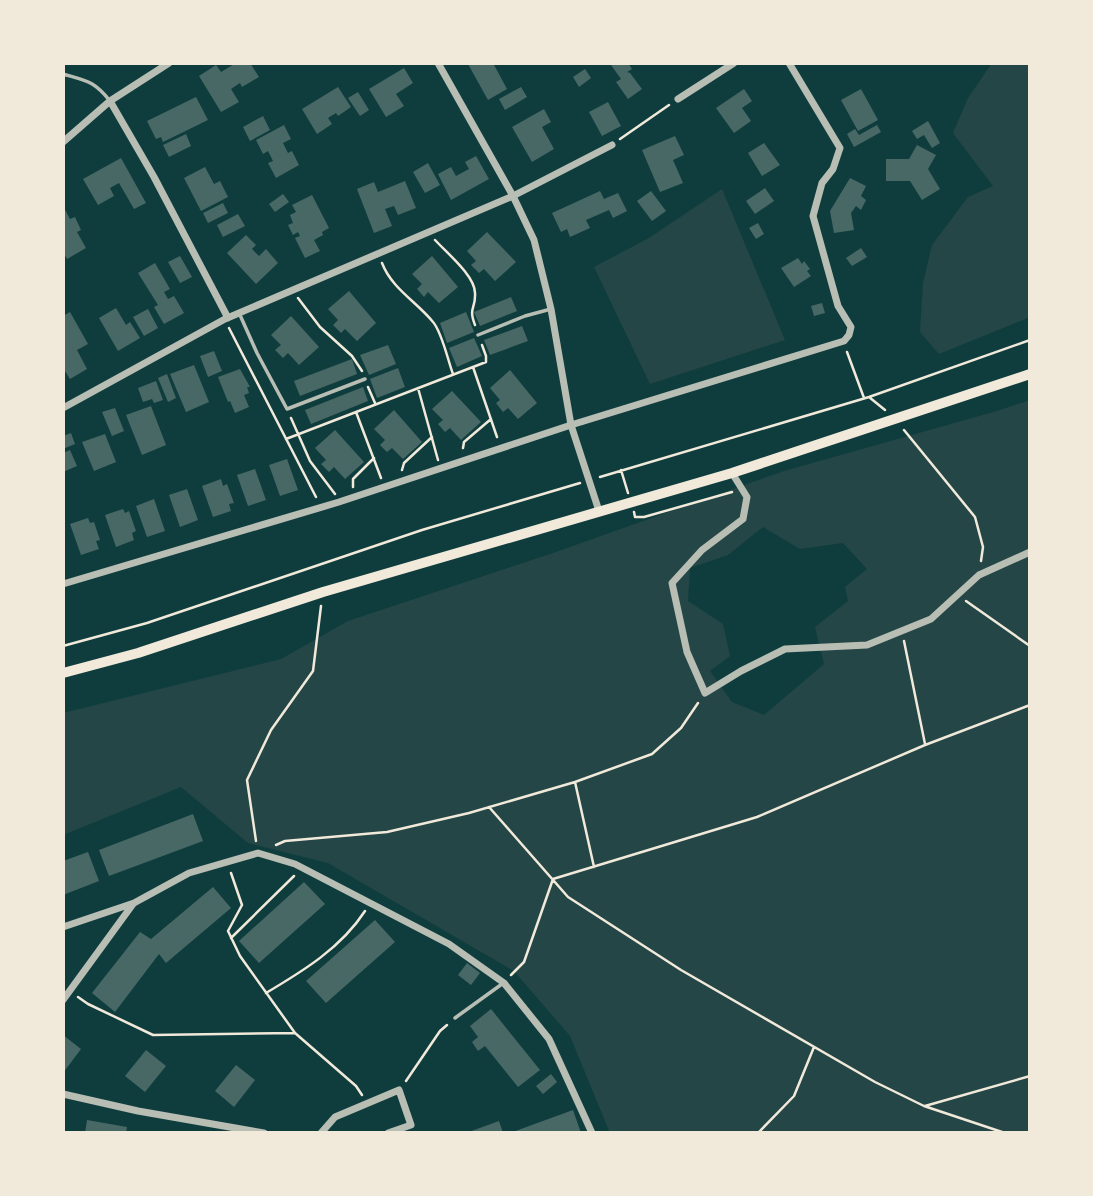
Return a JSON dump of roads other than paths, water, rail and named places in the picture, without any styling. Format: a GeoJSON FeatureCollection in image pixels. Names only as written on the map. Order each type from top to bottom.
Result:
{"type":"FeatureCollection","features":[{"type":"Feature","properties":{"kind":"main road"},"geometry":{"type":"LineString","coordinates":[[63,673],[138,653],[323,592],[732,473],[1030,374]]}},
{"type":"Feature","properties":{"kind":"street"},"geometry":{"type":"LineString","coordinates":[[63,142],[110,101],[169,63]]}},
{"type":"Feature","properties":{"kind":"street"},"geometry":{"type":"LineString","coordinates":[[438,63],[534,240],[551,309],[571,425],[599,511]]}},
{"type":"Feature","properties":{"kind":"street"},"geometry":{"type":"LineString","coordinates":[[678,99],[734,63]]}},
{"type":"Feature","properties":{"kind":"street"},"geometry":{"type":"LineString","coordinates":[[63,584],[321,508],[571,425],[844,341],[849,335],[850,327],[838,306],[813,216],[822,183],[833,169],[841,148],[789,63]]}},
{"type":"Feature","properties":{"kind":"street"},"geometry":{"type":"LineString","coordinates":[[110,101],[154,177],[226,318]]}},
{"type":"Feature","properties":{"kind":"street"},"geometry":{"type":"LineString","coordinates":[[63,408],[226,318],[513,197],[611,145]]}},
{"type":"Feature","properties":{"kind":"street"},"geometry":{"type":"LineString","coordinates":[[732,473],[747,497],[743,519],[702,550],[673,583],[687,652],[705,693],[785,649],[867,645],[931,619],[979,575],[1030,552]]}},
{"type":"Feature","properties":{"kind":"street"},"geometry":{"type":"LineString","coordinates":[[63,927],[134,902],[189,873],[258,853],[303,868],[449,944],[503,983],[549,1039],[592,1133]]}},
{"type":"Feature","properties":{"kind":"street"},"geometry":{"type":"LineString","coordinates":[[63,1000],[134,902]]}},
{"type":"Feature","properties":{"kind":"street"},"geometry":{"type":"LineString","coordinates":[[321,1133],[335,1117],[399,1090],[411,1125],[388,1133]]}},
{"type":"Feature","properties":{"kind":"street"},"geometry":{"type":"LineString","coordinates":[[63,1094],[138,1111],[264,1133]]}},
{"type":"Feature","properties":{"kind":"lane"},"geometry":{"type":"LineString","coordinates":[[63,74],[85,78],[99,87],[110,101]]}},
{"type":"Feature","properties":{"kind":"lane"},"geometry":{"type":"LineString","coordinates":[[478,335],[525,316],[551,309]]}},
{"type":"Feature","properties":{"kind":"lane"},"geometry":{"type":"LineString","coordinates":[[239,313],[287,409],[365,379]]}},
{"type":"Feature","properties":{"kind":"lane"},"geometry":{"type":"LineString","coordinates":[[455,1018],[503,983]]}}]}
